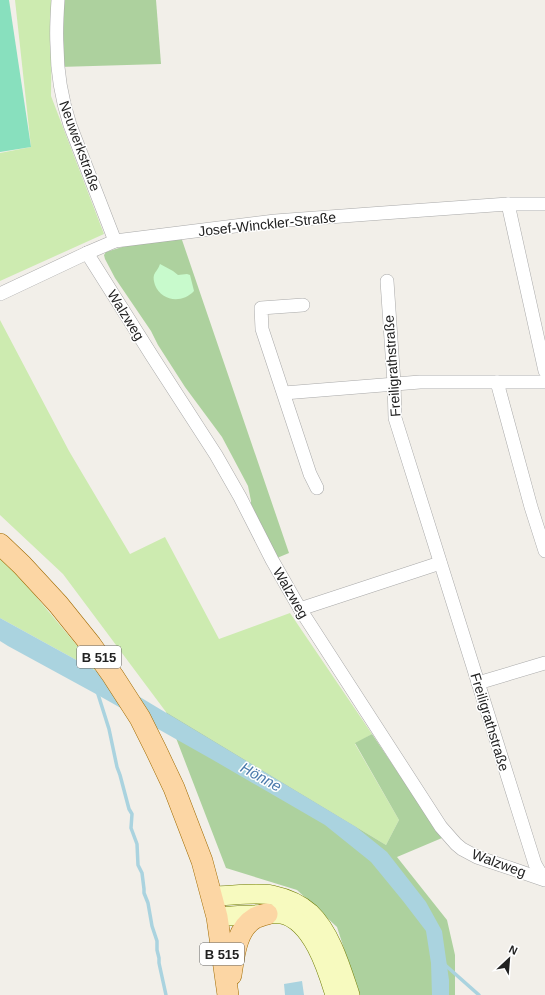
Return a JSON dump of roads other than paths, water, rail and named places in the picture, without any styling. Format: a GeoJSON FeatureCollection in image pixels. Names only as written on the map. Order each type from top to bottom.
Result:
{"type":"FeatureCollection","features":[{"type":"Feature","properties":{"kind":"main road","name":"B 515"},"geometry":{"type":"LineString","coordinates":[[0,544],[22,565],[58,604],[91,645],[140,718],[156,750],[188,823],[202,861],[217,917],[228,993]]}},
{"type":"Feature","properties":{"kind":"main road"},"geometry":{"type":"LineString","coordinates":[[211,896],[258,894],[271,895],[284,898],[299,905],[310,913],[327,936],[350,995]]}},
{"type":"Feature","properties":{"kind":"main road","name":"B 515"},"geometry":{"type":"LineString","coordinates":[[228,993],[238,939],[249,922],[256,917],[267,914]]}},
{"type":"Feature","properties":{"kind":"main road"},"geometry":{"type":"LineString","coordinates":[[217,917],[281,914],[292,918],[301,924],[317,948],[326,968],[335,995]]}},
{"type":"Feature","properties":{"kind":"street","name":"Neuwerkstraße"},"geometry":{"type":"LineString","coordinates":[[58,0],[57,47],[60,86],[64,106],[70,125],[116,241]]}},
{"type":"Feature","properties":{"kind":"street","name":"Josef-Winckler-Straße"},"geometry":{"type":"LineString","coordinates":[[0,294],[116,241],[275,221],[508,204],[545,204]]}},
{"type":"Feature","properties":{"kind":"street"},"geometry":{"type":"LineString","coordinates":[[508,204],[545,371]]}},
{"type":"Feature","properties":{"kind":"street","name":"Walzweg"},"geometry":{"type":"LineString","coordinates":[[87,253],[216,455],[300,609],[442,828],[452,841],[462,849],[477,857],[545,879]]}},
{"type":"Feature","properties":{"kind":"street","name":"Freiligrathstraße"},"geometry":{"type":"LineString","coordinates":[[387,281],[395,418],[535,864],[545,879]]}},
{"type":"Feature","properties":{"kind":"street"},"geometry":{"type":"LineString","coordinates":[[303,305],[261,308],[262,329],[310,474],[317,488]]}},
{"type":"Feature","properties":{"kind":"street"},"geometry":{"type":"LineString","coordinates":[[284,393],[439,382],[545,382]]}},
{"type":"Feature","properties":{"kind":"street"},"geometry":{"type":"LineString","coordinates":[[497,382],[531,507],[545,551]]}},
{"type":"Feature","properties":{"kind":"street"},"geometry":{"type":"LineString","coordinates":[[300,609],[440,563]]}},
{"type":"Feature","properties":{"kind":"street"},"geometry":{"type":"LineString","coordinates":[[478,683],[545,664]]}},
{"type":"Feature","properties":{"kind":"water","name":"Hönne"},"geometry":{"type":"Polygon","coordinates":[[[0,618],[100,673],[356,827],[387,852],[426,902],[442,931],[449,980],[449,995],[432,995],[431,963],[426,931],[371,862],[325,825],[213,760],[0,641],[0,618]]]}},
{"type":"Feature","properties":{"kind":"water"},"geometry":{"type":"Polygon","coordinates":[[[302,981],[304,995],[285,995],[284,984],[302,981]]]}},
{"type":"Feature","properties":{"kind":"waterway"},"geometry":{"type":"LineString","coordinates":[[97,691],[109,729],[117,767],[129,809],[132,814],[131,828],[137,844],[138,865],[142,873],[144,893],[148,903],[152,926],[157,941],[159,963],[166,995]]}},
{"type":"Feature","properties":{"kind":"waterway"},"geometry":{"type":"LineString","coordinates":[[444,964],[479,995]]}}]}
